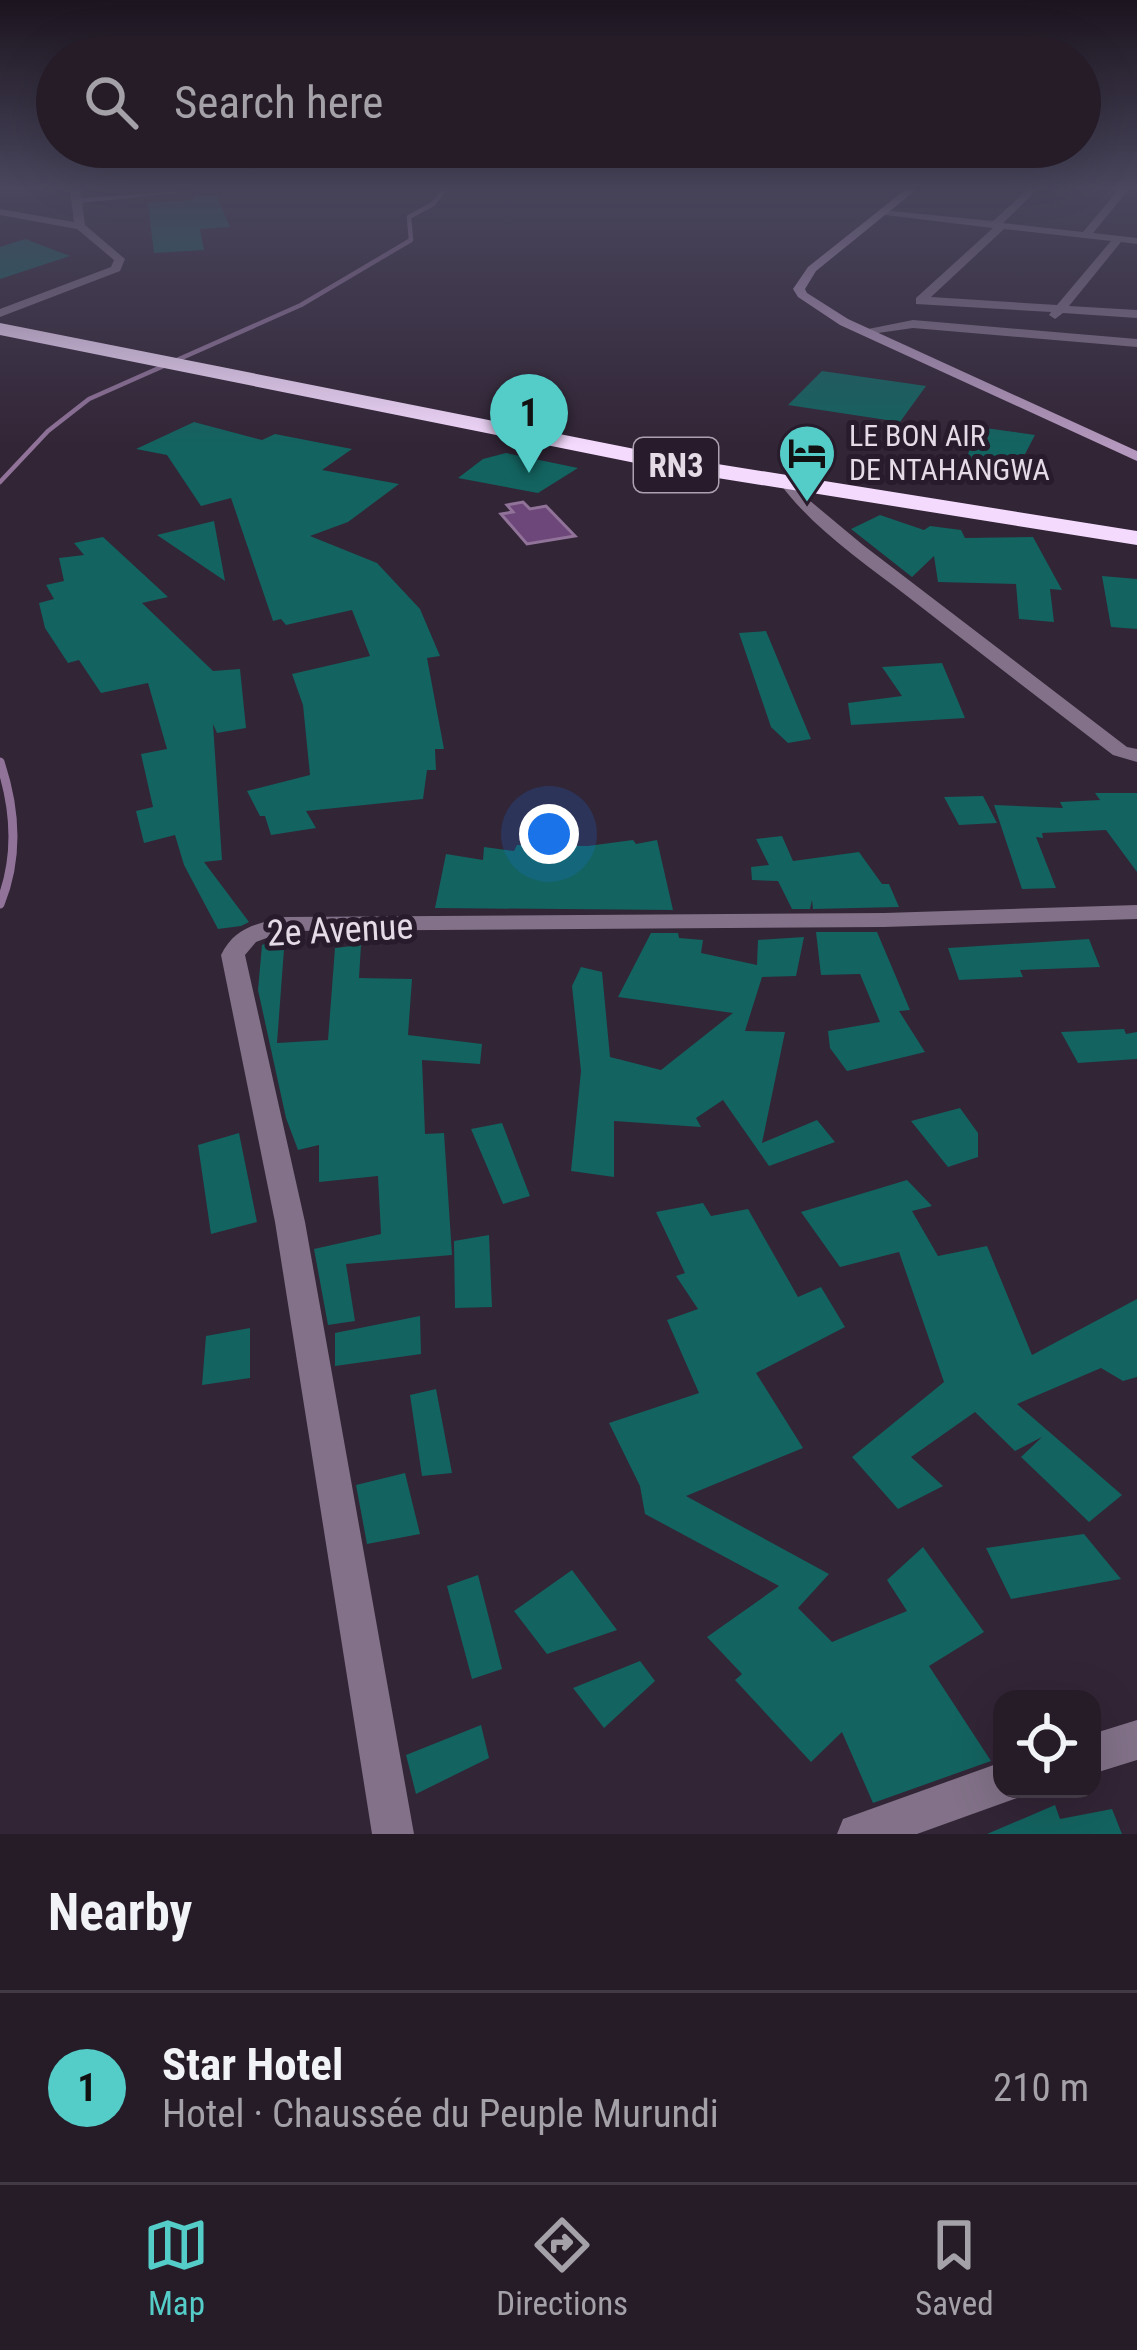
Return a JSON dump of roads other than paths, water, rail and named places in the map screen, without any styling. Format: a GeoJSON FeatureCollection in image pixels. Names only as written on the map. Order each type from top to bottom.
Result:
{"type":"FeatureCollection","features":[{"type":"Feature","properties":{"kind":"highway","name":"RN3"},"geometry":{"type":"LineString","coordinates":[[0,316],[138,351]]}},
{"type":"Feature","properties":{"kind":"highway","name":"RN3"},"geometry":{"type":"LineString","coordinates":[[0,329],[138,351],[792,480],[1137,538]]}},
{"type":"Feature","properties":{"kind":"highway","name":"RN3"},"geometry":{"type":"LineString","coordinates":[[792,480],[1137,523]]}},
{"type":"Feature","properties":{"kind":"street"},"geometry":{"type":"LineString","coordinates":[[0,316],[100,275]]}},
{"type":"Feature","properties":{"kind":"street"},"geometry":{"type":"LineString","coordinates":[[808,275],[799,289],[808,302],[1137,457]]}},
{"type":"Feature","properties":{"kind":"street"},"geometry":{"type":"LineString","coordinates":[[913,324],[914,307],[949,275]]}},
{"type":"Feature","properties":{"kind":"street"},"geometry":{"type":"LineString","coordinates":[[1052,335],[1059,307],[1087,275]]}},
{"type":"Feature","properties":{"kind":"street"},"geometry":{"type":"LineString","coordinates":[[925,299],[1137,314]]}},
{"type":"Feature","properties":{"kind":"street"},"geometry":{"type":"LineString","coordinates":[[864,332],[913,324],[1137,343]]}},
{"type":"Feature","properties":{"kind":"street"},"geometry":{"type":"LineString","coordinates":[[792,480],[803,503],[857,549],[1120,752],[1137,757]]}},
{"type":"Feature","properties":{"kind":"street","name":"2e Avenue"},"geometry":{"type":"LineString","coordinates":[[393,1834],[290,1222],[233,955],[237,944],[250,933],[285,924],[884,920],[1137,912]]}},
{"type":"Feature","properties":{"kind":"street"},"geometry":{"type":"LineString","coordinates":[[1101,1751],[1137,1740]]}},
{"type":"Feature","properties":{"kind":"street"},"geometry":{"type":"LineString","coordinates":[[858,1834],[993,1786]]}},
{"type":"Feature","properties":{"kind":"waterway"},"geometry":{"type":"LineString","coordinates":[[0,482],[48,431],[89,399],[301,305],[352,275]]}},
{"type":"Feature","properties":{"kind":"waterway"},"geometry":{"type":"LineString","coordinates":[[0,762],[13,833],[0,904]]}},
{"type":"Feature","properties":{"kind":"place","name":"Star Hotel"},"geometry":{"type":"Point","coordinates":[529,473]}},
{"type":"Feature","properties":{"kind":"place","name":"LE BON AIR DE NTAHANGWA"},"geometry":{"type":"Point","coordinates":[807,504]}}]}
